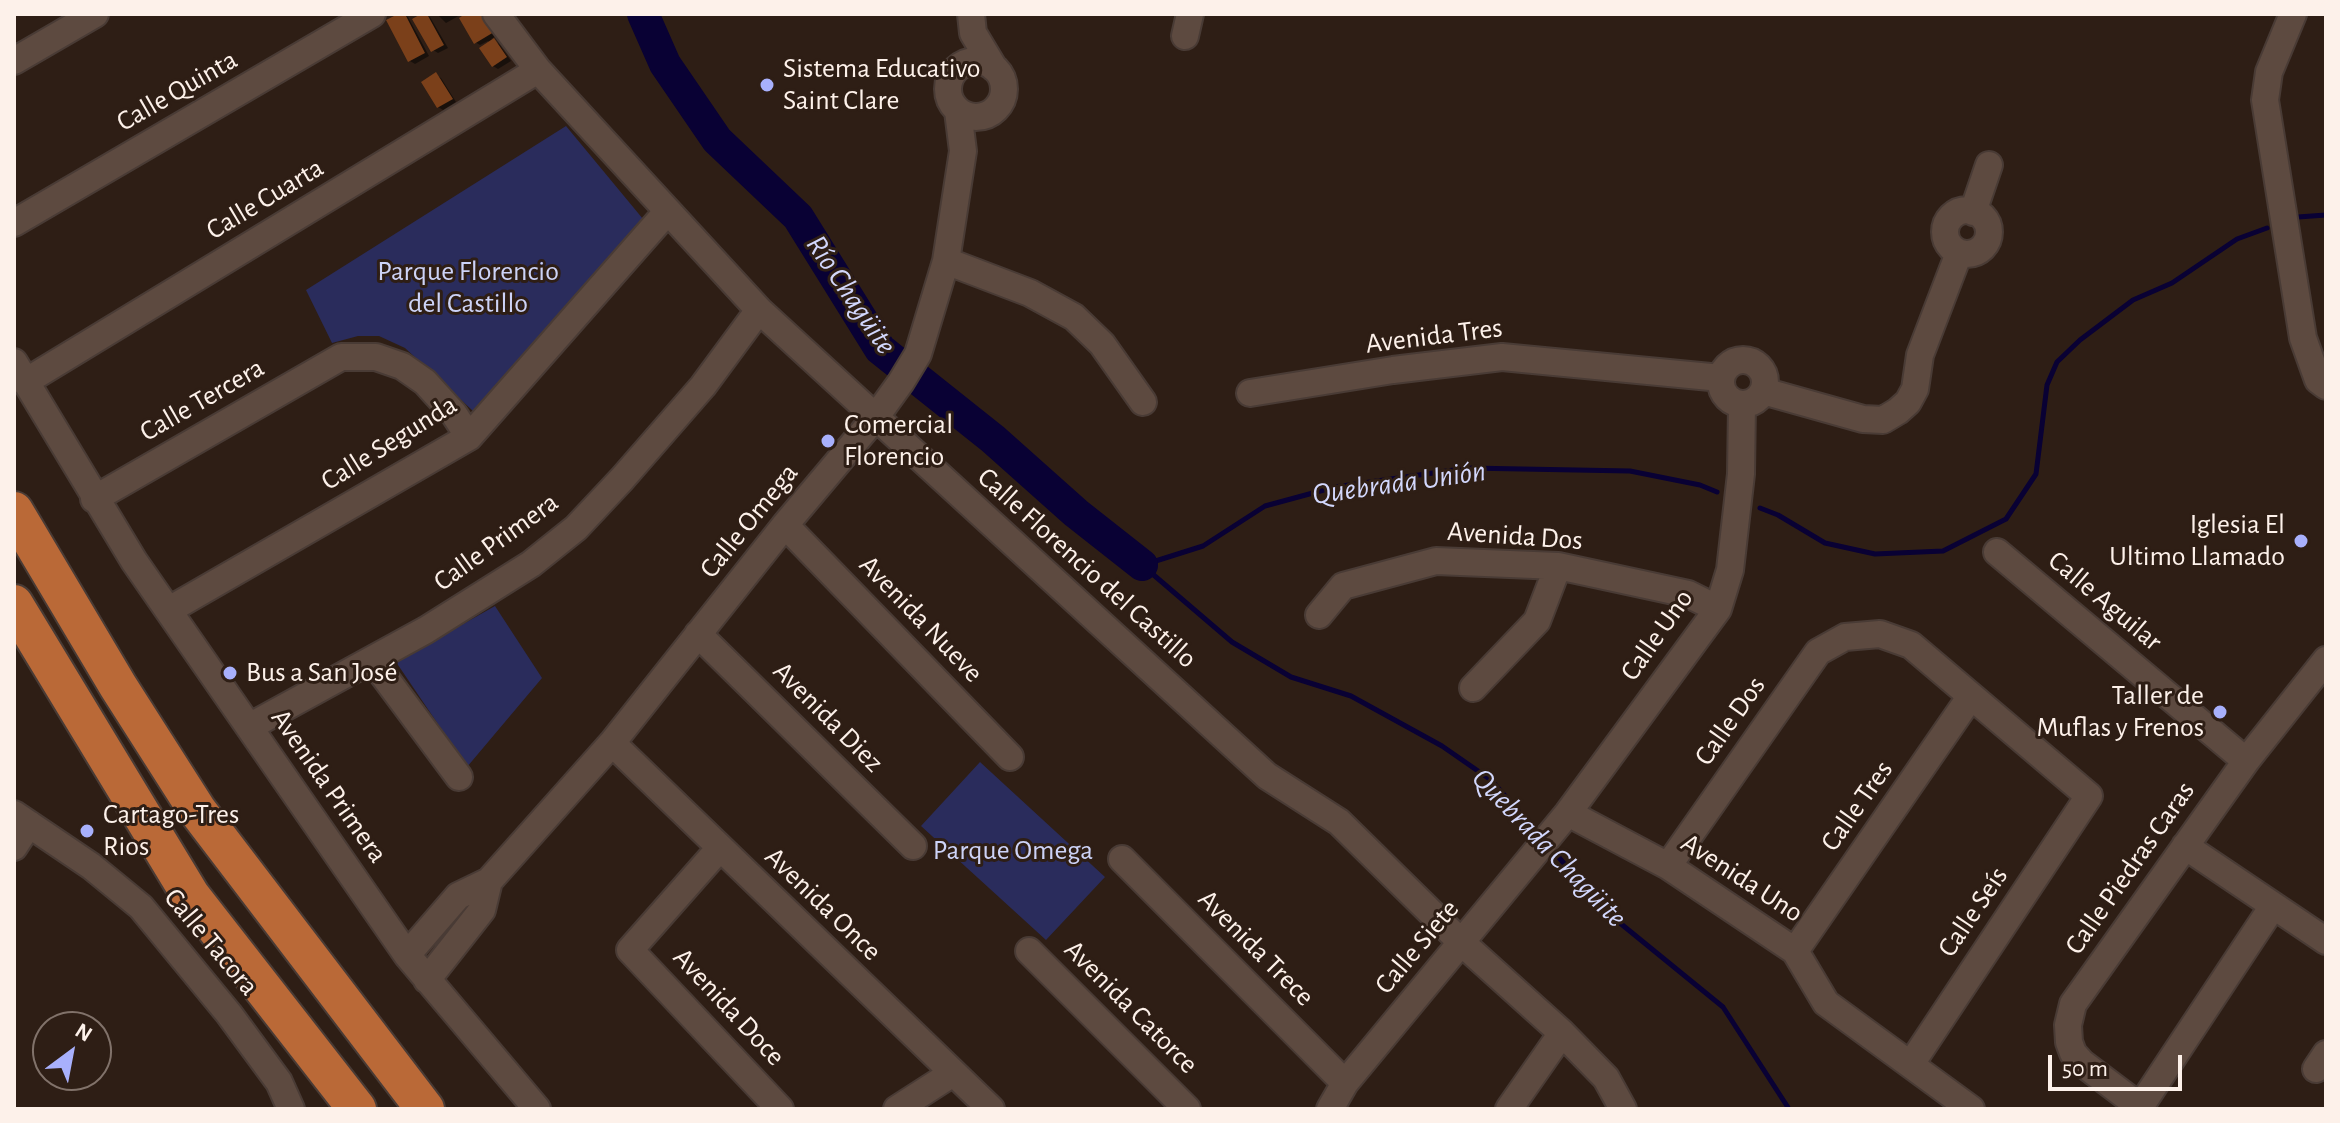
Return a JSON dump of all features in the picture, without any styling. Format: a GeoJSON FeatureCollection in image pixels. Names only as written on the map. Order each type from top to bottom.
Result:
{"type":"FeatureCollection","features":[{"type":"Feature","properties":{"kind":"highway"},"geometry":{"type":"LineString","coordinates":[[14,511],[118,686],[197,810],[415,1097],[435,1109]]}},
{"type":"Feature","properties":{"kind":"highway"},"geometry":{"type":"LineString","coordinates":[[14,604],[191,896],[357,1109]]}},
{"type":"Feature","properties":{"kind":"street","name":"Calle Quinta"},"geometry":{"type":"LineString","coordinates":[[14,223],[372,14]]}},
{"type":"Feature","properties":{"kind":"street","name":"Calle Florencio del Castillo"},"geometry":{"type":"LineString","coordinates":[[496,14],[538,70],[759,310],[1267,776],[1339,822],[1462,943],[1562,1033],[1606,1078],[1623,1109]]}},
{"type":"Feature","properties":{"kind":"street"},"geometry":{"type":"LineString","coordinates":[[2293,14],[2269,72],[2265,100],[2303,338],[2318,380],[2326,386]]}},
{"type":"Feature","properties":{"kind":"street"},"geometry":{"type":"LineString","coordinates":[[14,61],[88,16]]}},
{"type":"Feature","properties":{"kind":"street"},"geometry":{"type":"LineString","coordinates":[[961,66],[972,24]]}},
{"type":"Feature","properties":{"kind":"street"},"geometry":{"type":"LineString","coordinates":[[972,24],[1004,84],[1004,94],[1001,103],[987,115],[967,116],[958,111],[948,93],[953,73],[961,66],[978,62],[994,68]]}},
{"type":"Feature","properties":{"kind":"street","name":"Calle Cuarta"},"geometry":{"type":"LineString","coordinates":[[19,372],[538,70]]}},
{"type":"Feature","properties":{"kind":"street","name":"Calle Omega"},"geometry":{"type":"LineString","coordinates":[[407,955],[458,896],[489,881],[612,743],[901,382],[918,354],[946,261],[963,151],[958,111]]}},
{"type":"Feature","properties":{"kind":"street","name":"Calle Omega"},"geometry":{"type":"LineString","coordinates":[[963,151],[987,115]]}},
{"type":"Feature","properties":{"kind":"street"},"geometry":{"type":"LineString","coordinates":[[1753,398],[1764,375],[1753,362],[1745,360],[1730,364],[1721,378],[1728,398],[1753,398],[1883,420],[1908,402],[1915,389],[1920,355],[1959,253],[1947,243],[1945,228],[1954,214],[1973,212],[1989,165]]}},
{"type":"Feature","properties":{"kind":"street","name":"Calle Segunda"},"geometry":{"type":"LineString","coordinates":[[169,610],[469,437],[667,212]]}},
{"type":"Feature","properties":{"kind":"street"},"geometry":{"type":"LineString","coordinates":[[946,261],[1030,293],[1074,317],[1102,344],[1143,402]]}},
{"type":"Feature","properties":{"kind":"street","name":"Calle Primera"},"geometry":{"type":"LineString","coordinates":[[249,727],[426,630],[531,564],[576,528],[703,386],[759,310]]}},
{"type":"Feature","properties":{"kind":"street","name":"Calle Tercera"},"geometry":{"type":"LineString","coordinates":[[94,499],[341,357],[376,357],[402,366],[425,382],[454,414],[469,437]]}},
{"type":"Feature","properties":{"kind":"street","name":"Avenida Tres"},"geometry":{"type":"LineString","coordinates":[[1250,393],[1393,370],[1502,357],[1721,378]]}},
{"type":"Feature","properties":{"kind":"street","name":"Avenida Primera"},"geometry":{"type":"LineString","coordinates":[[19,372],[134,561],[407,955],[537,1109]]}},
{"type":"Feature","properties":{"kind":"street","name":"Calle Uno"},"geometry":{"type":"LineString","coordinates":[[1562,821],[1718,609],[1730,570],[1753,398]]}},
{"type":"Feature","properties":{"kind":"street","name":"Avenida Nueve"},"geometry":{"type":"LineString","coordinates":[[785,525],[1010,757]]}},
{"type":"Feature","properties":{"kind":"street","name":"Calle Aguilar"},"geometry":{"type":"LineString","coordinates":[[1997,552],[2246,761]]}},
{"type":"Feature","properties":{"kind":"street","name":"Avenida Dos"},"geometry":{"type":"LineString","coordinates":[[1319,615],[1343,586],[1436,561],[1558,566],[1688,594],[1718,609]]}},
{"type":"Feature","properties":{"kind":"street"},"geometry":{"type":"LineString","coordinates":[[1473,688],[1537,621],[1558,566]]}},
{"type":"Feature","properties":{"kind":"street","name":"Avenida Diez"},"geometry":{"type":"LineString","coordinates":[[698,634],[913,846]]}},
{"type":"Feature","properties":{"kind":"street","name":"Calle Dos"},"geometry":{"type":"LineString","coordinates":[[1668,866],[1818,652],[1845,637],[1880,634],[1911,645],[1971,696]]}},
{"type":"Feature","properties":{"kind":"street"},"geometry":{"type":"LineString","coordinates":[[372,660],[459,777]]}},
{"type":"Feature","properties":{"kind":"street","name":"Calle Piedras Caras"},"geometry":{"type":"LineString","coordinates":[[2142,1108],[2073,1053],[2068,1025],[2073,1004],[2246,761],[2326,660]]}},
{"type":"Feature","properties":{"kind":"street","name":"Calle Seís"},"geometry":{"type":"LineString","coordinates":[[1911,1064],[2089,796],[1971,696]]}},
{"type":"Feature","properties":{"kind":"street","name":"Calle Tres"},"geometry":{"type":"LineString","coordinates":[[1795,951],[1971,696]]}},
{"type":"Feature","properties":{"kind":"street","name":"Avenida Once"},"geometry":{"type":"LineString","coordinates":[[612,743],[991,1109]]}},
{"type":"Feature","properties":{"kind":"street"},"geometry":{"type":"LineString","coordinates":[[14,847],[21,819]]}},
{"type":"Feature","properties":{"kind":"street","name":"Calle Tacora"},"geometry":{"type":"LineString","coordinates":[[21,819],[91,866],[141,907],[229,1014],[279,1082],[291,1109]]}},
{"type":"Feature","properties":{"kind":"street","name":"Calle Siete"},"geometry":{"type":"LineString","coordinates":[[1330,1109],[1345,1083],[1562,821]]}},
{"type":"Feature","properties":{"kind":"street","name":"Avenida Uno"},"geometry":{"type":"LineString","coordinates":[[1562,821],[1668,866],[1795,951],[1826,1003],[1971,1109]]}},
{"type":"Feature","properties":{"kind":"street"},"geometry":{"type":"LineString","coordinates":[[2185,846],[2326,941]]}},
{"type":"Feature","properties":{"kind":"street","name":"Avenida Doce"},"geometry":{"type":"LineString","coordinates":[[719,849],[630,950],[780,1109]]}},
{"type":"Feature","properties":{"kind":"street","name":"Avenida Trece"},"geometry":{"type":"LineString","coordinates":[[1122,859],[1345,1083]]}},
{"type":"Feature","properties":{"kind":"street","name":"Calle Omega"},"geometry":{"type":"LineString","coordinates":[[427,980],[482,910],[489,881]]}},
{"type":"Feature","properties":{"kind":"street"},"geometry":{"type":"LineString","coordinates":[[2142,1108],[2273,906]]}},
{"type":"Feature","properties":{"kind":"street","name":"Avenida Catorce"},"geometry":{"type":"LineString","coordinates":[[1029,951],[1187,1109]]}},
{"type":"Feature","properties":{"kind":"street"},"geometry":{"type":"LineString","coordinates":[[1509,1109],[1562,1033]]}},
{"type":"Feature","properties":{"kind":"street"},"geometry":{"type":"LineString","coordinates":[[897,1109],[953,1073]]}},
{"type":"Feature","properties":{"kind":"green space","name":"Parque Florencio del Castillo"},"geometry":{"type":"Polygon","coordinates":[[[566,126],[643,219],[473,411],[405,348],[379,336],[358,336],[332,343],[306,290],[566,126]]]}},
{"type":"Feature","properties":{"kind":"green space"},"geometry":{"type":"Polygon","coordinates":[[[495,606],[542,678],[467,767],[396,662],[495,606]]]}},
{"type":"Feature","properties":{"kind":"green space","name":"Parque Omega"},"geometry":{"type":"Polygon","coordinates":[[[980,762],[1105,877],[1046,940],[921,826],[980,762]]]}},
{"type":"Feature","properties":{"kind":"building"},"geometry":{"type":"Polygon","coordinates":[[[405,14],[425,53],[408,62],[386,20],[405,14]]]}},
{"type":"Feature","properties":{"kind":"building"},"geometry":{"type":"Polygon","coordinates":[[[427,14],[444,45],[431,52],[412,19],[427,14]]]}},
{"type":"Feature","properties":{"kind":"building"},"geometry":{"type":"Polygon","coordinates":[[[465,14],[484,14],[494,32],[474,44],[459,18],[465,14]]]}},
{"type":"Feature","properties":{"kind":"building"},"geometry":{"type":"Polygon","coordinates":[[[494,38],[507,57],[492,67],[479,48],[494,38]]]}},
{"type":"Feature","properties":{"kind":"building"},"geometry":{"type":"Polygon","coordinates":[[[436,72],[453,99],[437,108],[421,82],[436,72]]]}},
{"type":"Feature","properties":{"kind":"waterway","name":"Río Chagüite"},"geometry":{"type":"LineString","coordinates":[[643,14],[665,64],[717,140],[798,217],[880,349],[993,439],[1076,513],[1142,565]]}},
{"type":"Feature","properties":{"kind":"waterway","name":"Quebrada Unión"},"geometry":{"type":"LineString","coordinates":[[2298,217],[2326,215]]}},
{"type":"Feature","properties":{"kind":"waterway","name":"Quebrada Unión"},"geometry":{"type":"LineString","coordinates":[[1760,508],[1825,543],[1875,554],[1943,551],[2006,519],[2036,474],[2047,385],[2057,362],[2080,340],[2133,300],[2172,283],[2237,239],[2267,228]]}},
{"type":"Feature","properties":{"kind":"waterway","name":"Quebrada Unión"},"geometry":{"type":"LineString","coordinates":[[1143,565],[1203,546],[1265,506],[1335,487],[1468,468],[1630,471],[1700,485],[1717,492]]}},
{"type":"Feature","properties":{"kind":"waterway","name":"Quebrada Chagüite"},"geometry":{"type":"LineString","coordinates":[[1142,565],[1232,642],[1291,677],[1351,696],[1442,746],[1491,780],[1540,836]]}},
{"type":"Feature","properties":{"kind":"waterway","name":"Quebrada Chagüite"},"geometry":{"type":"LineString","coordinates":[[1549,846],[1604,910],[1723,1007],[1789,1109]]}},
{"type":"Feature","properties":{"kind":"place","name":"Sistema Educativo Saint Clare"},"geometry":{"type":"Point","coordinates":[767,85]}},
{"type":"Feature","properties":{"kind":"place","name":"Comercial Florencio"},"geometry":{"type":"Point","coordinates":[828,441]}},
{"type":"Feature","properties":{"kind":"place","name":"Iglesia El Ultimo Llamado"},"geometry":{"type":"Point","coordinates":[2301,541]}},
{"type":"Feature","properties":{"kind":"place","name":"Bus a San José"},"geometry":{"type":"Point","coordinates":[230,673]}},
{"type":"Feature","properties":{"kind":"place","name":"Taller de Muflas y Frenos"},"geometry":{"type":"Point","coordinates":[2220,712]}},
{"type":"Feature","properties":{"kind":"place","name":"Cartago-Tres Rios"},"geometry":{"type":"Point","coordinates":[87,831]}}]}
